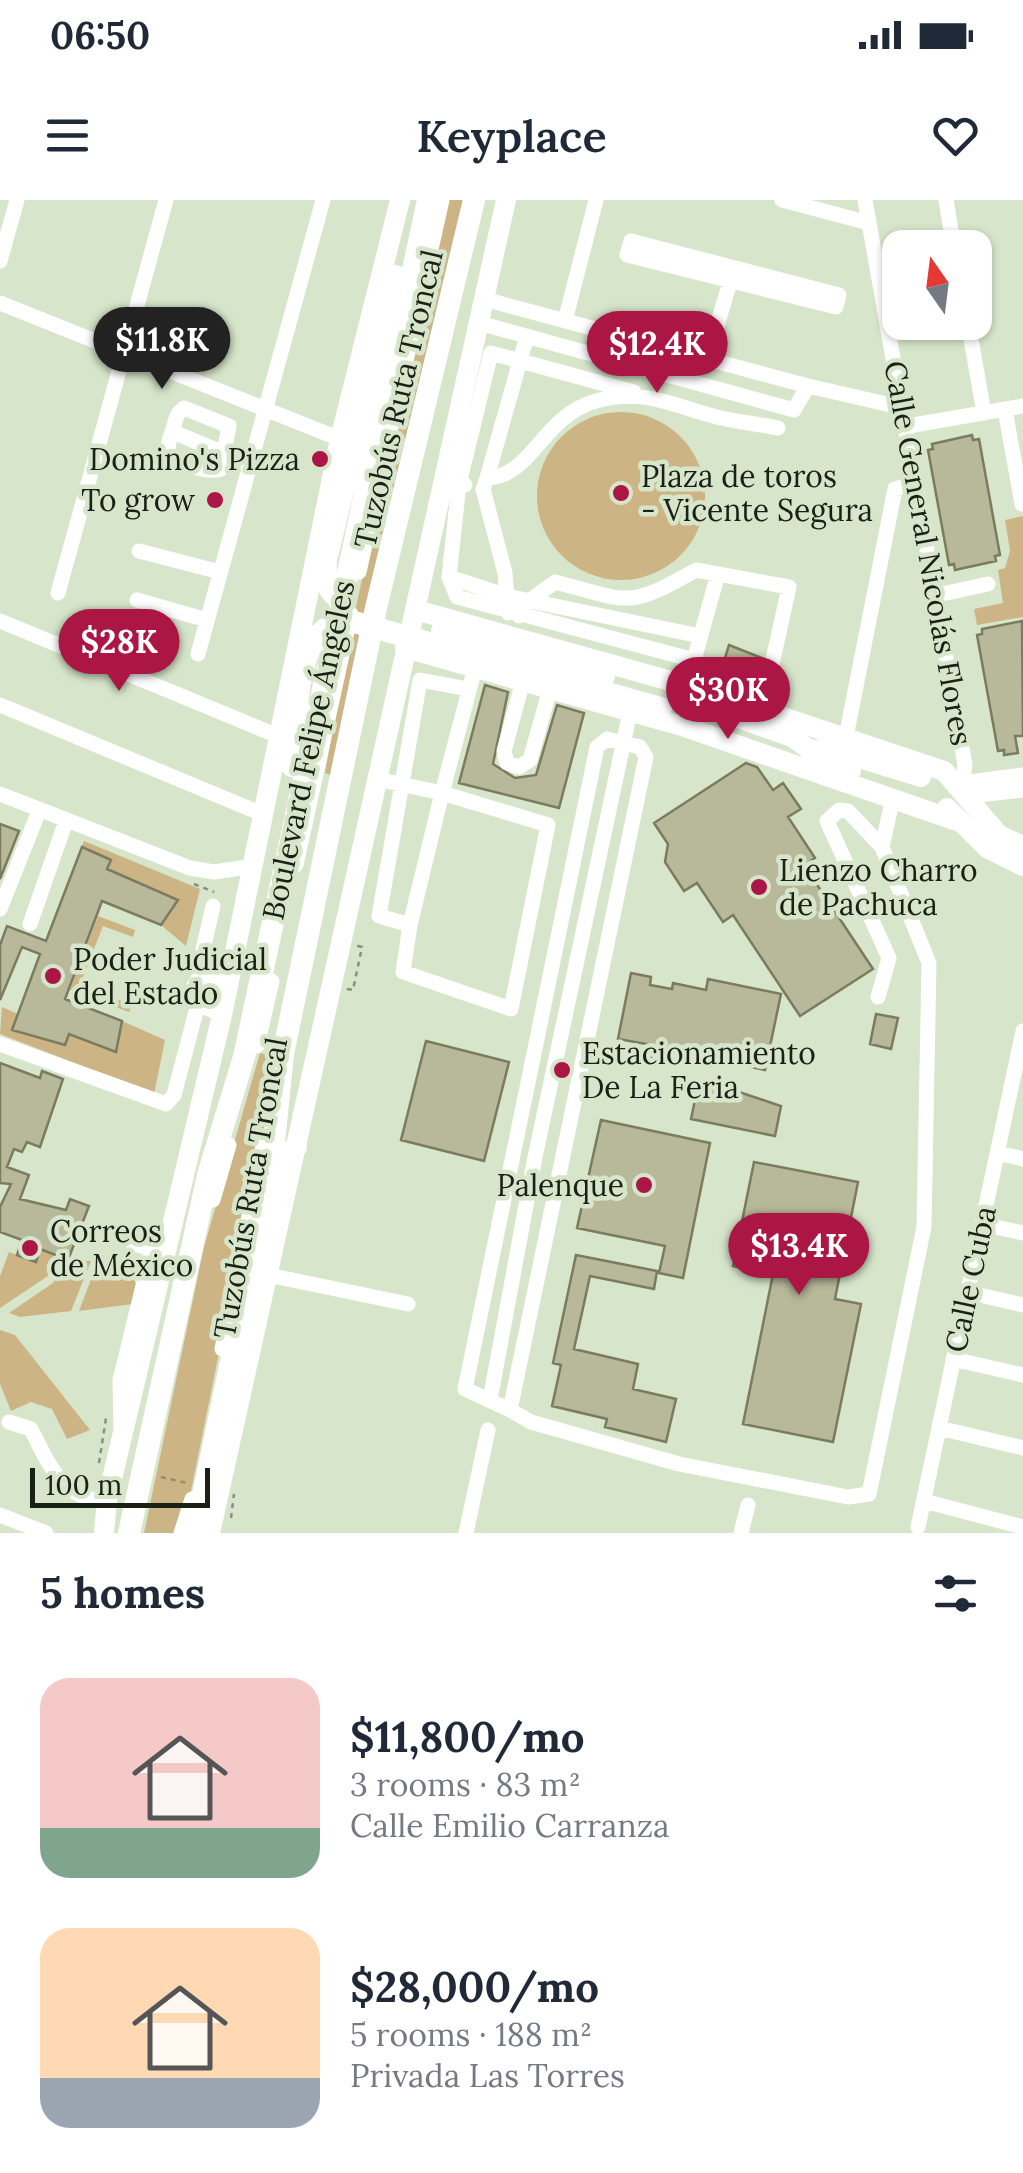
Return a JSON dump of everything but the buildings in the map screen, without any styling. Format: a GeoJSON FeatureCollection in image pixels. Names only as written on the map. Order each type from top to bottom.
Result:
{"type":"FeatureCollection","features":[{"type":"Feature","properties":{"kind":"highway"},"geometry":{"type":"LineString","coordinates":[[414,200],[326,560],[325,582],[333,596],[359,616],[663,701]]}},
{"type":"Feature","properties":{"kind":"highway","name":"Boulevard Felipe Ángeles"},"geometry":{"type":"LineString","coordinates":[[134,1533],[208,1174],[244,1058],[428,200]]}},
{"type":"Feature","properties":{"kind":"highway","name":"Boulevard Felipe Ángeles"},"geometry":{"type":"LineString","coordinates":[[195,1533],[271,1171],[283,1054],[376,608],[470,200]]}},
{"type":"Feature","properties":{"kind":"highway"},"geometry":{"type":"LineString","coordinates":[[208,1174],[230,1053],[286,802],[307,649],[319,630],[333,621],[359,616],[380,596],[393,570],[482,200]]}},
{"type":"Feature","properties":{"kind":"highway"},"geometry":{"type":"LineString","coordinates":[[278,1110],[295,1056],[370,675],[372,652],[359,616]]}},
{"type":"Feature","properties":{"kind":"highway"},"geometry":{"type":"LineString","coordinates":[[271,1171],[296,1146]]}},
{"type":"Feature","properties":{"kind":"highway"},"geometry":{"type":"LineString","coordinates":[[266,1198],[278,1225]]}},
{"type":"Feature","properties":{"kind":"main road","name":"Boulevard Felipe Ángeles"},"geometry":{"type":"LineString","coordinates":[[104,1533],[107,1500],[158,1252],[222,1015],[266,816],[278,736],[340,439],[400,200]]}},
{"type":"Feature","properties":{"kind":"main road"},"geometry":{"type":"LineString","coordinates":[[210,1533],[506,200]]}},
{"type":"Feature","properties":{"kind":"main road"},"geometry":{"type":"LineString","coordinates":[[416,610],[762,710],[944,770],[1000,835],[1023,846]]}},
{"type":"Feature","properties":{"kind":"main road"},"geometry":{"type":"LineString","coordinates":[[432,656],[431,635],[442,618]]}},
{"type":"Feature","properties":{"kind":"main road"},"geometry":{"type":"LineString","coordinates":[[406,648],[630,712],[954,820]]}},
{"type":"Feature","properties":{"kind":"main road"},"geometry":{"type":"LineString","coordinates":[[663,701],[786,752],[830,749],[961,788]]}},
{"type":"Feature","properties":{"kind":"main road"},"geometry":{"type":"LineString","coordinates":[[810,750],[828,763],[938,801],[988,848],[1023,866]]}},
{"type":"Feature","properties":{"kind":"main road"},"geometry":{"type":"LineString","coordinates":[[954,820],[961,788]]}},
{"type":"Feature","properties":{"kind":"street"},"geometry":{"type":"LineString","coordinates":[[0,261],[17,200]]}},
{"type":"Feature","properties":{"kind":"street"},"geometry":{"type":"LineString","coordinates":[[58,593],[166,200]]}},
{"type":"Feature","properties":{"kind":"street"},"geometry":{"type":"LineString","coordinates":[[198,654],[323,200]]}},
{"type":"Feature","properties":{"kind":"street","name":"Tuzobús Ruta Troncal"},"geometry":{"type":"LineString","coordinates":[[134,1533],[201,1240],[264,1022],[442,200]]}},
{"type":"Feature","properties":{"kind":"street","name":"Tuzobús Ruta Troncal"},"geometry":{"type":"LineString","coordinates":[[183,1533],[270,1112],[279,1025],[470,200]]}},
{"type":"Feature","properties":{"kind":"street"},"geometry":{"type":"LineString","coordinates":[[565,321],[596,200]]}},
{"type":"Feature","properties":{"kind":"street"},"geometry":{"type":"LineString","coordinates":[[782,200],[869,223]]}},
{"type":"Feature","properties":{"kind":"street","name":"Calle General Nicolás Flores"},"geometry":{"type":"LineString","coordinates":[[865,200],[966,764],[961,788]]}},
{"type":"Feature","properties":{"kind":"street"},"geometry":{"type":"LineString","coordinates":[[946,200],[951,230]]}},
{"type":"Feature","properties":{"kind":"street"},"geometry":{"type":"LineString","coordinates":[[664,257],[836,308],[839,295],[732,275]]}},
{"type":"Feature","properties":{"kind":"street"},"geometry":{"type":"LineString","coordinates":[[707,359],[732,275]]}},
{"type":"Feature","properties":{"kind":"street"},"geometry":{"type":"LineString","coordinates":[[484,300],[904,408]]}},
{"type":"Feature","properties":{"kind":"street"},"geometry":{"type":"LineString","coordinates":[[0,302],[340,439]]}},
{"type":"Feature","properties":{"kind":"street"},"geometry":{"type":"LineString","coordinates":[[479,323],[794,410],[808,386]]}},
{"type":"Feature","properties":{"kind":"street"},"geometry":{"type":"LineString","coordinates":[[514,615],[485,483],[527,336]]}},
{"type":"Feature","properties":{"kind":"street"},"geometry":{"type":"LineString","coordinates":[[971,340],[984,413]]}},
{"type":"Feature","properties":{"kind":"street"},"geometry":{"type":"LineString","coordinates":[[718,574],[694,660],[458,598],[449,578],[459,484],[491,354],[720,418],[778,428]]}},
{"type":"Feature","properties":{"kind":"street"},"geometry":{"type":"LineString","coordinates":[[459,484],[504,478],[519,469],[533,445],[563,416],[594,402],[638,393]]}},
{"type":"Feature","properties":{"kind":"street"},"geometry":{"type":"LineString","coordinates":[[908,426],[1023,406]]}},
{"type":"Feature","properties":{"kind":"street"},"geometry":{"type":"LineString","coordinates":[[184,408],[224,421],[230,432],[221,469],[213,472],[174,459],[167,446],[172,432],[178,413],[184,408]]}},
{"type":"Feature","properties":{"kind":"street"},"geometry":{"type":"LineString","coordinates":[[1004,410],[1022,504]]}},
{"type":"Feature","properties":{"kind":"street"},"geometry":{"type":"LineString","coordinates":[[172,432],[250,464]]}},
{"type":"Feature","properties":{"kind":"street"},"geometry":{"type":"LineString","coordinates":[[846,737],[896,489],[917,482]]}},
{"type":"Feature","properties":{"kind":"street"},"geometry":{"type":"LineString","coordinates":[[139,551],[220,572]]}},
{"type":"Feature","properties":{"kind":"street"},"geometry":{"type":"LineString","coordinates":[[514,615],[555,582],[603,598],[626,601],[652,596],[696,570],[789,586],[762,710]]}},
{"type":"Feature","properties":{"kind":"street"},"geometry":{"type":"LineString","coordinates":[[449,578],[507,596],[700,636]]}},
{"type":"Feature","properties":{"kind":"street"},"geometry":{"type":"LineString","coordinates":[[933,596],[988,584]]}},
{"type":"Feature","properties":{"kind":"street"},"geometry":{"type":"LineString","coordinates":[[138,600],[207,620]]}},
{"type":"Feature","properties":{"kind":"street"},"geometry":{"type":"LineString","coordinates":[[0,621],[278,736]]}},
{"type":"Feature","properties":{"kind":"street"},"geometry":{"type":"LineString","coordinates":[[377,779],[442,793],[548,825],[511,1009],[402,972],[410,925],[442,793],[468,688],[475,668]]}},
{"type":"Feature","properties":{"kind":"street"},"geometry":{"type":"LineString","coordinates":[[410,925],[378,916],[420,680],[468,688]]}},
{"type":"Feature","properties":{"kind":"street"},"geometry":{"type":"LineString","coordinates":[[523,682],[504,751],[507,763],[519,767],[530,760],[550,689]]}},
{"type":"Feature","properties":{"kind":"street"},"geometry":{"type":"LineString","coordinates":[[0,705],[266,816]]}},
{"type":"Feature","properties":{"kind":"street"},"geometry":{"type":"LineString","coordinates":[[490,1400],[535,1157],[630,712]]}},
{"type":"Feature","properties":{"kind":"street"},"geometry":{"type":"LineString","coordinates":[[510,1410],[646,757],[640,746],[622,740],[607,739],[598,747],[554,944],[465,1389],[531,1422],[679,1464],[848,1498],[870,1494],[924,1227],[928,963],[882,847],[848,811],[839,810],[828,821],[890,958],[878,997]]}},
{"type":"Feature","properties":{"kind":"street"},"geometry":{"type":"LineString","coordinates":[[961,788],[970,782],[1023,775]]}},
{"type":"Feature","properties":{"kind":"street"},"geometry":{"type":"LineString","coordinates":[[961,788],[979,794],[1023,790]]}},
{"type":"Feature","properties":{"kind":"street"},"geometry":{"type":"LineString","coordinates":[[0,794],[190,868],[214,872],[254,866]]}},
{"type":"Feature","properties":{"kind":"street"},"geometry":{"type":"LineString","coordinates":[[882,847],[893,797]]}},
{"type":"Feature","properties":{"kind":"street"},"geometry":{"type":"LineString","coordinates":[[0,908],[39,811]]}},
{"type":"Feature","properties":{"kind":"street"},"geometry":{"type":"LineString","coordinates":[[30,924],[66,821]]}},
{"type":"Feature","properties":{"kind":"street"},"geometry":{"type":"LineString","coordinates":[[206,977],[200,963],[212,906]]}},
{"type":"Feature","properties":{"kind":"street"},"geometry":{"type":"LineString","coordinates":[[554,944],[606,956]]}},
{"type":"Feature","properties":{"kind":"street"},"geometry":{"type":"LineString","coordinates":[[222,1015],[198,1004],[191,991],[193,984],[206,977],[230,977]]}},
{"type":"Feature","properties":{"kind":"street"},"geometry":{"type":"LineString","coordinates":[[0,1044],[166,1104],[174,1095],[198,1004]]}},
{"type":"Feature","properties":{"kind":"street","name":"Calle Cuba"},"geometry":{"type":"LineString","coordinates":[[918,1527],[966,1292],[1018,1082],[1023,1031]]}},
{"type":"Feature","properties":{"kind":"street"},"geometry":{"type":"LineString","coordinates":[[512,1152],[563,1161]]}},
{"type":"Feature","properties":{"kind":"street"},"geometry":{"type":"LineString","coordinates":[[998,1153],[1023,1158]]}},
{"type":"Feature","properties":{"kind":"street"},"geometry":{"type":"LineString","coordinates":[[982,1224],[1023,1233]]}},
{"type":"Feature","properties":{"kind":"street"},"geometry":{"type":"LineString","coordinates":[[132,1243],[158,1252]]}},
{"type":"Feature","properties":{"kind":"street"},"geometry":{"type":"LineString","coordinates":[[268,1275],[408,1304]]}},
{"type":"Feature","properties":{"kind":"street"},"geometry":{"type":"LineString","coordinates":[[966,1292],[1023,1305]]}},
{"type":"Feature","properties":{"kind":"street"},"geometry":{"type":"LineString","coordinates":[[484,1295],[533,1306]]}},
{"type":"Feature","properties":{"kind":"street"},"geometry":{"type":"LineString","coordinates":[[953,1359],[1023,1375]]}},
{"type":"Feature","properties":{"kind":"street"},"geometry":{"type":"LineString","coordinates":[[10,1422],[31,1428],[64,1485],[94,1501],[107,1500]]}},
{"type":"Feature","properties":{"kind":"street"},"geometry":{"type":"LineString","coordinates":[[938,1428],[1023,1448]]}},
{"type":"Feature","properties":{"kind":"street"},"geometry":{"type":"LineString","coordinates":[[466,1533],[488,1430]]}},
{"type":"Feature","properties":{"kind":"street"},"geometry":{"type":"LineString","coordinates":[[924,1501],[1023,1527]]}},
{"type":"Feature","properties":{"kind":"street"},"geometry":{"type":"LineString","coordinates":[[741,1533],[748,1505]]}},
{"type":"Feature","properties":{"kind":"street"},"geometry":{"type":"LineString","coordinates":[[0,1516],[46,1533]]}},
{"type":"Feature","properties":{"kind":"path"},"geometry":{"type":"LineString","coordinates":[[193,883],[229,898]]}},
{"type":"Feature","properties":{"kind":"path"},"geometry":{"type":"LineString","coordinates":[[353,990],[362,947],[354,945]]}},
{"type":"Feature","properties":{"kind":"path"},"geometry":{"type":"LineString","coordinates":[[347,981],[350,963]]}},
{"type":"Feature","properties":{"kind":"path"},"geometry":{"type":"LineString","coordinates":[[154,1476],[188,1484]]}},
{"type":"Feature","properties":{"kind":"path"},"geometry":{"type":"LineString","coordinates":[[220,1491],[237,1495],[227,1533]]}},
{"type":"Feature","properties":{"kind":"shaded area"},"geometry":{"type":"Polygon","coordinates":[[[446,200],[463,200],[333,776],[325,773],[348,643],[446,200]]]}},
{"type":"Feature","properties":{"kind":"shaded area","name":"Plaza de toros - Vicente Segura"},"geometry":{"type":"Polygon","coordinates":[[[621,412],[653,418],[681,436],[699,464],[705,496],[699,528],[681,556],[653,574],[621,580],[589,574],[561,556],[543,528],[537,496],[543,464],[561,436],[589,418],[621,412]]]}},
{"type":"Feature","properties":{"kind":"shaded area"},"geometry":{"type":"Polygon","coordinates":[[[1023,516],[1023,617],[977,625],[974,609],[1003,603],[998,570],[1005,568],[1010,551],[1005,520],[1023,516]]]}},
{"type":"Feature","properties":{"kind":"shaded area"},"geometry":{"type":"Polygon","coordinates":[[[84,841],[200,889],[186,946],[161,925],[178,900],[107,869],[110,860],[82,847],[84,841]]]}},
{"type":"Feature","properties":{"kind":"shaded area"},"geometry":{"type":"Polygon","coordinates":[[[98,916],[135,930],[133,937],[103,926],[80,985],[132,1005],[129,1012],[70,990],[98,916]]]}},
{"type":"Feature","properties":{"kind":"shaded area"},"geometry":{"type":"Polygon","coordinates":[[[2,1007],[18,1014],[13,1030],[64,1045],[69,1034],[116,1051],[122,1021],[165,1040],[154,1094],[0,1034],[2,1007]]]}},
{"type":"Feature","properties":{"kind":"shaded area"},"geometry":{"type":"Polygon","coordinates":[[[260,1053],[273,1057],[267,1116],[189,1501],[179,1533],[144,1533],[204,1247],[260,1053]]]}},
{"type":"Feature","properties":{"kind":"shaded area"},"geometry":{"type":"Polygon","coordinates":[[[53,1218],[61,1221],[48,1253],[60,1258],[48,1276],[0,1308],[0,1276],[9,1252],[36,1262],[53,1218]]]}},
{"type":"Feature","properties":{"kind":"shaded area"},"geometry":{"type":"Polygon","coordinates":[[[68,1260],[91,1261],[71,1311],[20,1317],[9,1313],[53,1283],[68,1260]]]}},
{"type":"Feature","properties":{"kind":"shaded area"},"geometry":{"type":"Polygon","coordinates":[[[98,1261],[125,1263],[138,1288],[133,1304],[79,1311],[98,1261]]]}},
{"type":"Feature","properties":{"kind":"shaded area"},"geometry":{"type":"Polygon","coordinates":[[[0,1330],[15,1335],[90,1430],[67,1439],[52,1409],[31,1402],[11,1411],[0,1384],[0,1330]]]}},
{"type":"Feature","properties":{"kind":"place","name":"Domino's Pizza"},"geometry":{"type":"Point","coordinates":[320,459]}},
{"type":"Feature","properties":{"kind":"place","name":"Plaza de toros - Vicente Segura"},"geometry":{"type":"Point","coordinates":[621,493]}},
{"type":"Feature","properties":{"kind":"place","name":"To grow"},"geometry":{"type":"Point","coordinates":[215,500]}},
{"type":"Feature","properties":{"kind":"place","name":"Lienzo Charro de Pachuca"},"geometry":{"type":"Point","coordinates":[759,887]}},
{"type":"Feature","properties":{"kind":"place","name":"Poder Judicial del Estado"},"geometry":{"type":"Point","coordinates":[53,976]}},
{"type":"Feature","properties":{"kind":"place","name":"Estacionamiento De La Feria"},"geometry":{"type":"Point","coordinates":[562,1070]}},
{"type":"Feature","properties":{"kind":"place","name":"Palenque"},"geometry":{"type":"Point","coordinates":[644,1185]}},
{"type":"Feature","properties":{"kind":"place","name":"Correos de México"},"geometry":{"type":"Point","coordinates":[30,1248]}}]}
